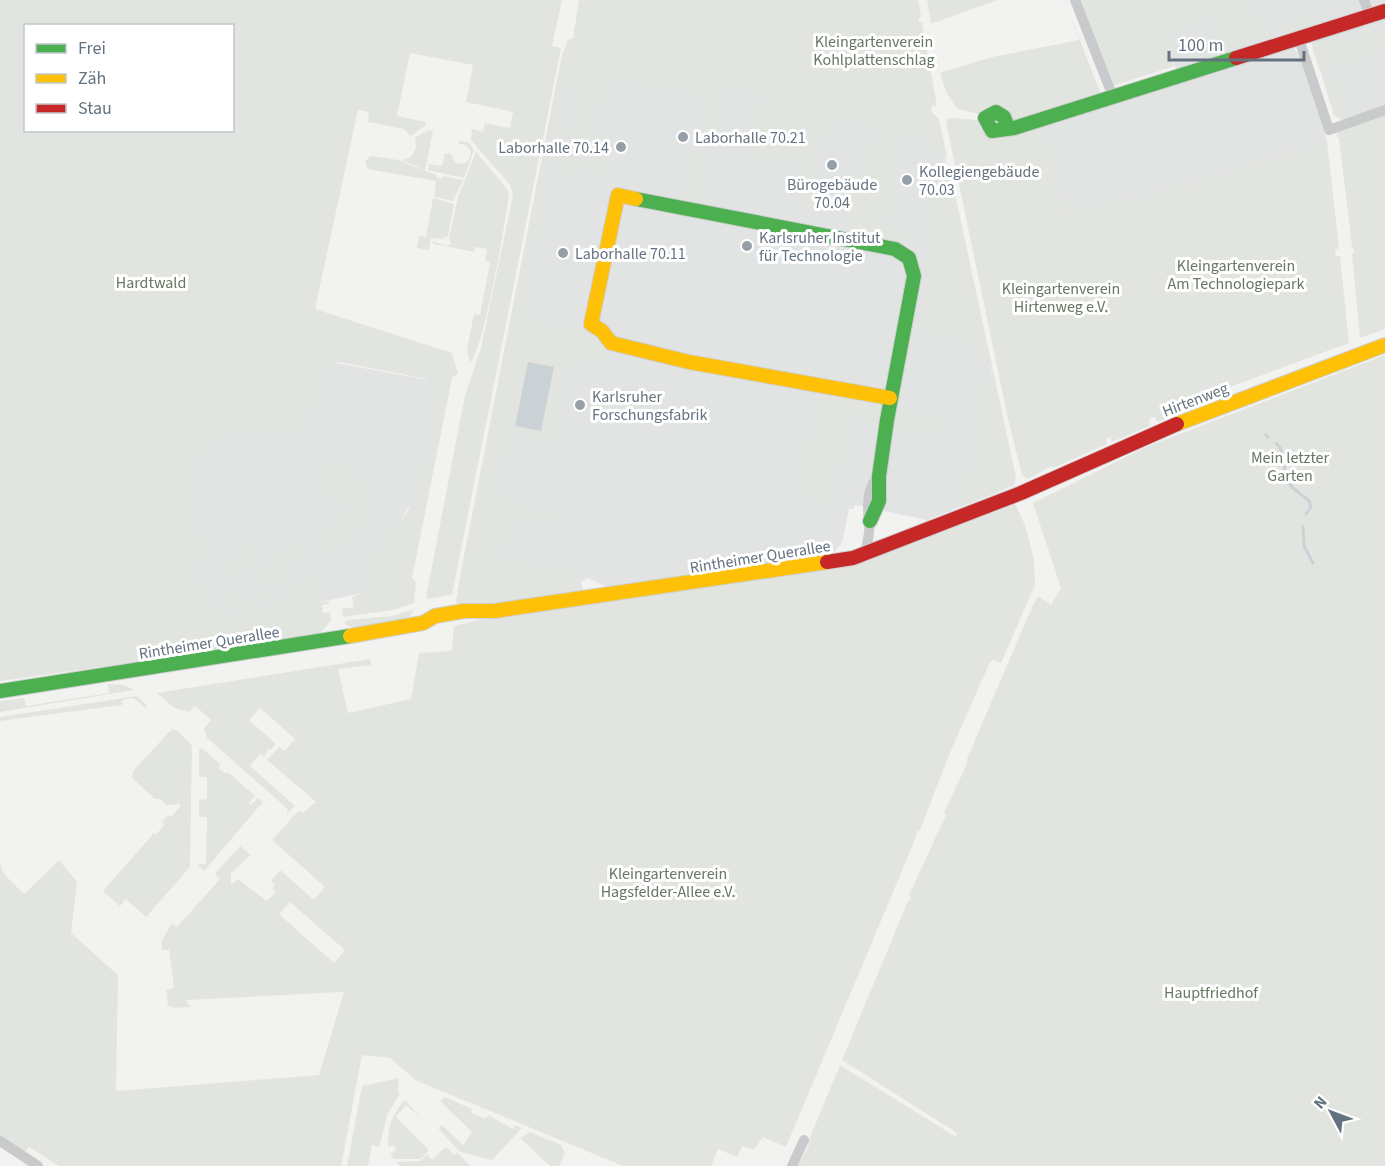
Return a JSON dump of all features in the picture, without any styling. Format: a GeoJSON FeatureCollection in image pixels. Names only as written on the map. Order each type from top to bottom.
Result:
{"type":"FeatureCollection","features":[{"type":"Feature","properties":{"kind":"street"},"geometry":{"type":"LineString","coordinates":[[1075,0],[1113,97]]}},
{"type":"Feature","properties":{"kind":"street"},"geometry":{"type":"LineString","coordinates":[[1364,0],[1370,16]]}},
{"type":"Feature","properties":{"kind":"street"},"geometry":{"type":"LineString","coordinates":[[1008,128],[1385,11]]}},
{"type":"Feature","properties":{"kind":"street"},"geometry":{"type":"LineString","coordinates":[[1299,39],[1329,130],[1385,110]]}},
{"type":"Feature","properties":{"kind":"street"},"geometry":{"type":"LineString","coordinates":[[865,554],[870,521],[876,513],[882,484],[879,475],[890,398],[915,276],[909,258],[895,249],[618,195],[591,324],[602,331],[611,343],[688,362],[890,398]]}},
{"type":"Feature","properties":{"kind":"street","name":"Hirtenweg"},"geometry":{"type":"LineString","coordinates":[[1021,493],[1155,432],[1385,345]]}},
{"type":"Feature","properties":{"kind":"street","name":"Rintheimer Querallee"},"geometry":{"type":"LineString","coordinates":[[0,691],[236,656],[423,623],[435,616],[494,611],[829,563],[865,554],[1021,493]]}},
{"type":"Feature","properties":{"kind":"street"},"geometry":{"type":"LineString","coordinates":[[792,1166],[804,1140]]}},
{"type":"Feature","properties":{"kind":"street"},"geometry":{"type":"LineString","coordinates":[[0,1141],[38,1166]]}},
{"type":"Feature","properties":{"kind":"shaded area"},"geometry":{"type":"Polygon","coordinates":[[[1252,0],[1385,0],[1385,107],[1341,120],[1336,117],[1308,32],[1178,75],[1165,34],[1213,16],[1226,50],[1252,0]]]}},
{"type":"Feature","properties":{"kind":"shaded area","name":"Karlsruher Institut für Technologie"},"geometry":{"type":"Polygon","coordinates":[[[570,40],[936,115],[1011,465],[996,493],[927,520],[855,505],[853,509],[849,509],[842,543],[832,554],[609,588],[588,578],[581,582],[583,590],[512,603],[476,519],[570,40]]]}},
{"type":"Feature","properties":{"kind":"shaded area"},"geometry":{"type":"Polygon","coordinates":[[[1292,47],[1300,54],[1327,141],[1170,190],[1071,214],[1061,190],[1041,123],[1292,47]]]}},
{"type":"Feature","properties":{"kind":"shaded area"},"geometry":{"type":"Polygon","coordinates":[[[319,360],[446,383],[420,510],[412,504],[406,510],[369,592],[319,602],[320,614],[193,633],[168,464],[319,360]]]}},
{"type":"Feature","properties":{"kind":"shaded area"},"geometry":{"type":"Polygon","coordinates":[[[528,362],[554,367],[541,431],[515,426],[528,362]]]}},
{"type":"Feature","properties":{"kind":"green space","name":"Hardtwald"},"geometry":{"type":"Polygon","coordinates":[[[0,0],[562,0],[552,46],[561,48],[452,595],[427,599],[426,597],[465,395],[481,348],[513,195],[510,185],[471,140],[472,129],[483,132],[485,123],[510,128],[513,112],[466,102],[473,65],[410,53],[397,116],[426,122],[425,126],[411,136],[404,129],[368,122],[369,112],[358,110],[315,309],[452,353],[458,373],[452,378],[412,578],[416,582],[414,603],[393,610],[343,617],[342,609],[354,607],[352,597],[369,591],[366,564],[407,512],[412,503],[407,499],[417,496],[440,385],[428,382],[428,379],[338,362],[318,372],[308,426],[369,478],[368,480],[315,435],[283,427],[283,430],[215,436],[188,467],[185,474],[200,526],[197,527],[209,564],[199,558],[190,569],[198,576],[195,580],[202,586],[205,584],[212,591],[198,620],[199,623],[203,624],[211,608],[218,605],[230,614],[255,609],[258,612],[288,594],[286,589],[310,576],[322,581],[327,595],[323,595],[324,599],[311,601],[313,612],[316,611],[313,603],[329,601],[329,604],[322,605],[323,613],[330,612],[331,620],[317,637],[0,681],[0,0]]]}},
{"type":"Feature","properties":{"kind":"green space","name":"Kleingartenverein Kohlplattenschlag"},"geometry":{"type":"Polygon","coordinates":[[[579,0],[918,0],[921,15],[918,21],[922,23],[937,106],[932,106],[931,111],[939,119],[1016,477],[1014,485],[966,505],[956,480],[956,473],[968,471],[972,465],[968,457],[979,394],[992,375],[990,365],[984,364],[970,344],[954,334],[941,341],[921,332],[927,285],[931,209],[935,194],[949,169],[947,157],[925,150],[928,137],[903,133],[886,222],[899,225],[900,230],[910,237],[903,246],[855,234],[848,221],[852,197],[856,197],[864,158],[876,142],[876,131],[862,123],[827,117],[808,210],[796,207],[804,165],[751,154],[763,93],[721,85],[700,192],[694,205],[678,201],[682,182],[689,183],[707,96],[614,77],[609,101],[599,98],[582,180],[579,182],[558,177],[578,77],[570,75],[536,243],[527,305],[528,319],[514,325],[530,320],[535,324],[582,333],[600,344],[604,353],[604,365],[569,359],[553,442],[509,433],[496,497],[531,505],[522,506],[521,520],[508,520],[500,559],[554,570],[568,565],[578,576],[583,590],[580,593],[512,603],[458,606],[456,600],[463,561],[562,55],[568,40],[573,38],[579,0]]]}},
{"type":"Feature","properties":{"kind":"green space"},"geometry":{"type":"Polygon","coordinates":[[[927,0],[998,0],[931,24],[927,0]]]}},
{"type":"Feature","properties":{"kind":"green space"},"geometry":{"type":"Polygon","coordinates":[[[1064,0],[1101,94],[1015,122],[957,109],[946,92],[940,73],[992,57],[1079,40],[1064,0]]]}},
{"type":"Feature","properties":{"kind":"green space"},"geometry":{"type":"Polygon","coordinates":[[[1079,0],[1255,0],[1257,6],[1253,8],[1260,33],[1310,17],[1311,23],[1226,50],[1213,16],[1165,34],[1175,66],[1112,86],[1079,0]]]}},
{"type":"Feature","properties":{"kind":"green space"},"geometry":{"type":"Polygon","coordinates":[[[1385,24],[1385,52],[1365,57],[1359,32],[1385,24]]]}},
{"type":"Feature","properties":{"kind":"green space"},"geometry":{"type":"Polygon","coordinates":[[[1352,34],[1359,59],[1320,71],[1312,47],[1352,34]]]}},
{"type":"Feature","properties":{"kind":"green space"},"geometry":{"type":"Polygon","coordinates":[[[1337,72],[1348,111],[1353,110],[1354,114],[1346,120],[1334,115],[1322,77],[1332,74],[1336,88],[1340,87],[1337,72]]]}},
{"type":"Feature","properties":{"kind":"green space","name":"Kleingartenverein Am Technologiepark"},"geometry":{"type":"Polygon","coordinates":[[[1385,114],[1385,329],[1360,338],[1352,253],[1355,252],[1352,247],[1339,138],[1336,136],[1339,131],[1385,114]]]}},
{"type":"Feature","properties":{"kind":"green space","name":"Kleingartenverein Hirtenweg e.V."},"geometry":{"type":"Polygon","coordinates":[[[949,118],[978,120],[981,129],[1041,123],[1061,190],[1071,214],[1170,190],[1327,141],[1339,248],[1335,250],[1336,256],[1340,256],[1349,343],[1195,400],[1197,406],[1157,422],[1155,417],[1150,418],[1149,426],[1112,442],[1110,437],[1106,439],[1107,444],[1053,468],[1052,466],[1028,479],[1022,475],[1008,419],[946,122],[949,118]]]}},
{"type":"Feature","properties":{"kind":"green space"},"geometry":{"type":"Polygon","coordinates":[[[428,130],[433,131],[425,170],[402,160],[411,157],[416,148],[415,138],[428,130]]]}},
{"type":"Feature","properties":{"kind":"green space"},"geometry":{"type":"Polygon","coordinates":[[[600,130],[607,131],[600,166],[607,168],[605,177],[591,174],[600,130]]]}},
{"type":"Feature","properties":{"kind":"green space"},"geometry":{"type":"Polygon","coordinates":[[[459,140],[469,143],[474,150],[464,178],[428,170],[429,164],[442,166],[445,153],[451,154],[455,163],[463,164],[469,160],[471,152],[466,145],[459,144],[459,140]]]}},
{"type":"Feature","properties":{"kind":"green space"},"geometry":{"type":"Polygon","coordinates":[[[476,152],[509,193],[488,310],[476,353],[470,363],[467,349],[474,314],[480,315],[490,262],[485,260],[487,249],[475,247],[474,252],[433,244],[433,241],[447,246],[451,244],[449,239],[458,197],[476,152]]]}},
{"type":"Feature","properties":{"kind":"green space"},"geometry":{"type":"Polygon","coordinates":[[[371,156],[398,160],[437,175],[437,178],[442,179],[442,176],[463,180],[453,201],[434,197],[436,181],[367,169],[365,161],[371,156]]]}},
{"type":"Feature","properties":{"kind":"green space"},"geometry":{"type":"Polygon","coordinates":[[[433,198],[454,204],[448,236],[442,239],[431,238],[429,250],[417,248],[419,236],[426,237],[433,198]]]}},
{"type":"Feature","properties":{"kind":"green space","name":"Hauptfriedhof"},"geometry":{"type":"Polygon","coordinates":[[[1385,355],[1385,1166],[798,1166],[809,1145],[808,1142],[840,1065],[956,1137],[957,1133],[842,1060],[908,901],[911,900],[909,895],[946,815],[944,812],[967,764],[967,759],[1032,607],[1038,596],[1051,605],[1061,588],[1033,503],[1146,447],[1385,355]]]}},
{"type":"Feature","properties":{"kind":"green space"},"geometry":{"type":"Polygon","coordinates":[[[825,394],[827,405],[834,403],[832,395],[866,404],[875,414],[877,422],[849,417],[832,505],[810,501],[797,476],[801,476],[814,409],[811,406],[815,398],[825,394]]]}},
{"type":"Feature","properties":{"kind":"green space"},"geometry":{"type":"Polygon","coordinates":[[[898,409],[941,417],[937,436],[909,430],[900,433],[895,424],[898,409]]]}},
{"type":"Feature","properties":{"kind":"green space"},"geometry":{"type":"Polygon","coordinates":[[[337,463],[364,484],[344,507],[315,482],[330,465],[337,463]]]}},
{"type":"Feature","properties":{"kind":"green space"},"geometry":{"type":"Polygon","coordinates":[[[367,486],[376,497],[371,513],[349,538],[327,556],[315,545],[367,486]]]}},
{"type":"Feature","properties":{"kind":"green space","name":"Kleingartenverein Hagsfelder-Allee e.V."},"geometry":{"type":"Polygon","coordinates":[[[1014,502],[1025,525],[1034,559],[1035,585],[1001,663],[994,660],[990,662],[949,755],[920,830],[916,832],[917,835],[786,1147],[763,1137],[754,1150],[742,1146],[737,1157],[718,1149],[711,1166],[623,1166],[417,1081],[390,1058],[362,1055],[341,1166],[59,1166],[29,1147],[25,1153],[0,1136],[0,863],[4,874],[24,894],[59,860],[77,882],[71,933],[118,975],[116,1091],[319,1075],[344,992],[186,1000],[190,1007],[168,1006],[166,990],[174,988],[169,950],[162,950],[162,940],[172,923],[177,927],[220,879],[215,874],[240,846],[251,855],[231,873],[231,885],[238,879],[267,901],[276,892],[272,888],[275,885],[271,881],[280,870],[314,900],[325,887],[272,840],[299,810],[303,813],[316,802],[267,760],[279,747],[285,751],[295,739],[260,708],[249,720],[276,744],[271,750],[269,748],[264,757],[260,754],[250,766],[295,806],[286,815],[288,810],[280,802],[207,738],[204,729],[211,720],[195,706],[189,712],[174,708],[157,693],[370,659],[371,665],[338,669],[348,713],[411,699],[419,653],[452,651],[454,626],[499,615],[797,572],[1014,502]],[[290,902],[279,914],[334,963],[345,950],[290,902]]]}},
{"type":"Feature","properties":{"kind":"green space"},"geometry":{"type":"Polygon","coordinates":[[[535,506],[561,511],[559,525],[532,520],[535,506]]]}},
{"type":"Feature","properties":{"kind":"green space"},"geometry":{"type":"Polygon","coordinates":[[[296,539],[308,549],[274,588],[243,567],[227,585],[246,602],[261,585],[270,593],[246,606],[239,607],[227,603],[220,592],[221,580],[231,564],[252,542],[258,547],[250,556],[266,570],[296,539]]]}},
{"type":"Feature","properties":{"kind":"green space"},"geometry":{"type":"Polygon","coordinates":[[[414,609],[409,618],[367,629],[350,627],[344,623],[349,620],[392,616],[414,609]]]}},
{"type":"Feature","properties":{"kind":"green space"},"geometry":{"type":"Polygon","coordinates":[[[108,684],[124,685],[134,690],[0,712],[0,701],[24,698],[26,706],[109,693],[108,684]]]}},
{"type":"Feature","properties":{"kind":"green space"},"geometry":{"type":"Polygon","coordinates":[[[137,696],[147,706],[145,708],[134,698],[122,700],[122,705],[0,721],[0,717],[137,696]]]}},
{"type":"Feature","properties":{"kind":"green space"},"geometry":{"type":"Polygon","coordinates":[[[172,729],[178,731],[192,746],[190,867],[146,917],[126,899],[120,906],[103,891],[154,833],[156,835],[168,815],[171,817],[180,807],[180,804],[167,805],[160,799],[155,799],[132,778],[133,771],[172,729]]]}},
{"type":"Feature","properties":{"kind":"green space"},"geometry":{"type":"Polygon","coordinates":[[[202,748],[220,764],[219,769],[229,773],[255,796],[249,803],[251,805],[258,798],[263,802],[204,871],[199,866],[199,864],[206,864],[207,817],[199,817],[199,800],[207,799],[207,777],[199,777],[199,750],[202,748]]]}},
{"type":"Feature","properties":{"kind":"green space"},"geometry":{"type":"Polygon","coordinates":[[[399,1078],[398,1092],[400,1094],[388,1113],[379,1147],[372,1145],[368,1166],[347,1166],[362,1086],[399,1078]]]}},
{"type":"Feature","properties":{"kind":"green space"},"geometry":{"type":"Polygon","coordinates":[[[445,1097],[472,1109],[471,1113],[486,1119],[488,1115],[513,1129],[515,1125],[522,1128],[492,1160],[460,1152],[438,1128],[442,1125],[463,1145],[472,1132],[440,1101],[445,1097]]]}},
{"type":"Feature","properties":{"kind":"green space"},"geometry":{"type":"Polygon","coordinates":[[[405,1100],[422,1119],[406,1105],[396,1117],[429,1150],[421,1159],[394,1159],[390,1154],[396,1151],[394,1145],[388,1147],[391,1122],[405,1100]]]}},
{"type":"Feature","properties":{"kind":"green space"},"geometry":{"type":"Polygon","coordinates":[[[530,1132],[561,1145],[565,1153],[559,1166],[550,1166],[520,1138],[530,1132]]]}},
{"type":"Feature","properties":{"kind":"green space"},"geometry":{"type":"Polygon","coordinates":[[[446,1147],[454,1155],[457,1152],[470,1166],[400,1166],[396,1162],[421,1161],[427,1155],[432,1160],[446,1147]]]}},
{"type":"Feature","properties":{"kind":"waterway"},"geometry":{"type":"LineString","coordinates":[[1276,443],[1282,451],[1287,480],[1309,501],[1311,507],[1306,514]]}},
{"type":"Feature","properties":{"kind":"waterway"},"geometry":{"type":"LineString","coordinates":[[1303,526],[1304,546],[1313,563]]}},
{"type":"Feature","properties":{"kind":"traffic: fast"},"geometry":{"type":"LineString","coordinates":[[1008,128],[1004,117],[996,112],[985,118],[992,131],[1014,128],[1236,58]]}},
{"type":"Feature","properties":{"kind":"traffic: fast"},"geometry":{"type":"LineString","coordinates":[[636,199],[895,249],[909,258],[914,276],[887,420],[879,476],[879,501],[870,521]]}},
{"type":"Feature","properties":{"kind":"traffic: fast"},"geometry":{"type":"LineString","coordinates":[[0,691],[350,636]]}},
{"type":"Feature","properties":{"kind":"traffic: slow"},"geometry":{"type":"LineString","coordinates":[[636,199],[618,195],[591,324],[602,331],[611,343],[689,362],[890,398]]}},
{"type":"Feature","properties":{"kind":"traffic: slow"},"geometry":{"type":"LineString","coordinates":[[1177,424],[1385,345]]}},
{"type":"Feature","properties":{"kind":"traffic: slow"},"geometry":{"type":"LineString","coordinates":[[350,636],[423,623],[435,616],[464,611],[494,611],[827,562]]}},
{"type":"Feature","properties":{"kind":"traffic: jam"},"geometry":{"type":"LineString","coordinates":[[1236,58],[1385,11]]}},
{"type":"Feature","properties":{"kind":"traffic: jam"},"geometry":{"type":"LineString","coordinates":[[827,562],[853,558],[1021,493],[1177,424]]}},
{"type":"Feature","properties":{"kind":"place","name":"Laborhalle 70.21"},"geometry":{"type":"Point","coordinates":[683,137]}},
{"type":"Feature","properties":{"kind":"place","name":"Laborhalle 70.14"},"geometry":{"type":"Point","coordinates":[621,147]}},
{"type":"Feature","properties":{"kind":"place","name":"Bürogebäude 70.04"},"geometry":{"type":"Point","coordinates":[832,165]}},
{"type":"Feature","properties":{"kind":"place","name":"Kollegiengebäude 70.03"},"geometry":{"type":"Point","coordinates":[907,180]}},
{"type":"Feature","properties":{"kind":"place","name":"Karlsruher Institut für Technologie"},"geometry":{"type":"Point","coordinates":[747,246]}},
{"type":"Feature","properties":{"kind":"place","name":"Laborhalle 70.11"},"geometry":{"type":"Point","coordinates":[563,253]}},
{"type":"Feature","properties":{"kind":"place","name":"Karlsruher Forschungsfabrik"},"geometry":{"type":"Point","coordinates":[580,405]}},
{"type":"Feature","properties":{"kind":"park label","name":"Mein letzter Garten"},"geometry":{"type":"Point","coordinates":[1290,466]}}]}
